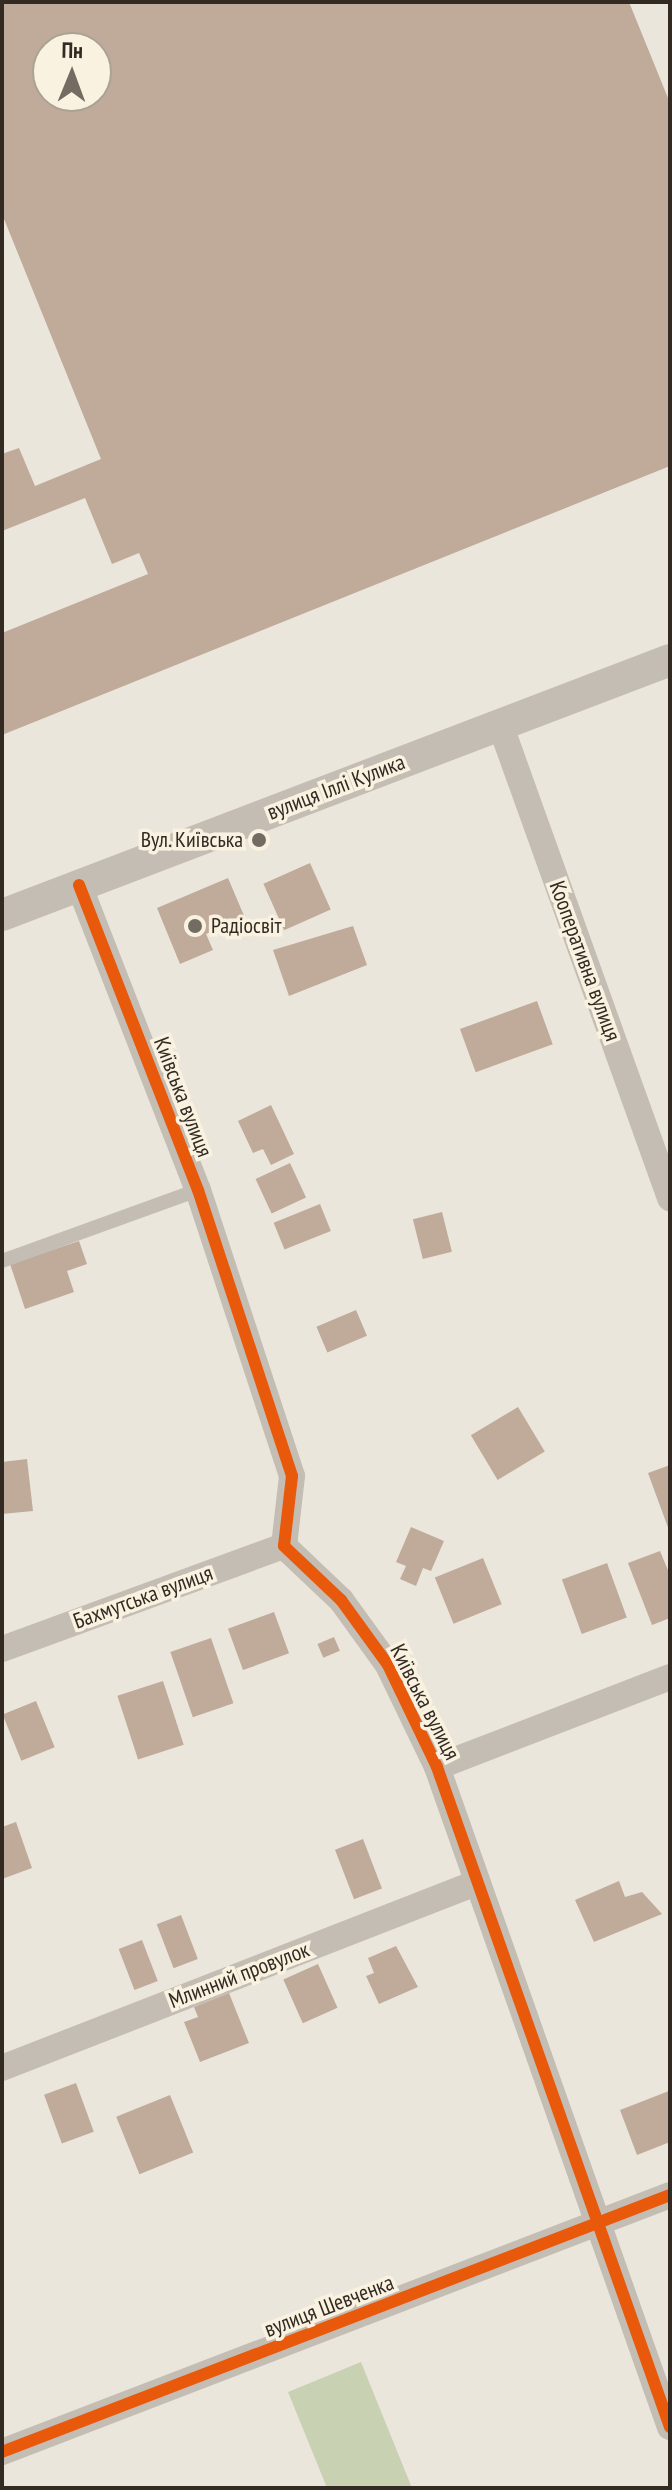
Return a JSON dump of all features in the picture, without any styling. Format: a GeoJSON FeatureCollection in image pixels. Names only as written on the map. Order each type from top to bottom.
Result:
{"type":"FeatureCollection","features":[{"type":"Feature","properties":{"kind":"street","name":"вулиця Іллі Кулика"},"geometry":{"type":"LineString","coordinates":[[2,915],[670,660]]}},
{"type":"Feature","properties":{"kind":"street","name":"Кооперативна вулиця"},"geometry":{"type":"LineString","coordinates":[[500,724],[670,1198]]}},
{"type":"Feature","properties":{"kind":"street","name":"Київська вулиця"},"geometry":{"type":"LineString","coordinates":[[79,885],[198,1190],[292,1476],[284,1546],[341,1600],[388,1665],[437,1767],[670,2427]]}},
{"type":"Feature","properties":{"kind":"street","name":"Бахмутська вулиця"},"geometry":{"type":"LineString","coordinates":[[2,1649],[284,1546]]}},
{"type":"Feature","properties":{"kind":"street"},"geometry":{"type":"LineString","coordinates":[[437,1767],[670,1677]]}},
{"type":"Feature","properties":{"kind":"street","name":"Млинний провулок"},"geometry":{"type":"LineString","coordinates":[[2,2068],[476,1883]]}},
{"type":"Feature","properties":{"kind":"street","name":"вулиця Шевченка"},"geometry":{"type":"LineString","coordinates":[[2,2452],[670,2195]]}},
{"type":"Feature","properties":{"kind":"lane"},"geometry":{"type":"LineString","coordinates":[[2,1261],[198,1190]]}},
{"type":"Feature","properties":{"kind":"green space"},"geometry":{"type":"Polygon","coordinates":[[[361,2362],[412,2488],[327,2488],[288,2392],[361,2362]]]}},
{"type":"Feature","properties":{"kind":"building"},"geometry":{"type":"Polygon","coordinates":[[[2,2],[629,2],[670,103],[670,466],[2,735],[2,633],[148,574],[139,553],[112,564],[85,498],[2,531],[2,454],[19,448],[35,486],[101,459],[2,214],[2,2]]]}},
{"type":"Feature","properties":{"kind":"building"},"geometry":{"type":"Polygon","coordinates":[[[310,863],[331,910],[284,930],[263,884],[310,863]]]}},
{"type":"Feature","properties":{"kind":"building","name":"Радіосвіт"},"geometry":{"type":"Polygon","coordinates":[[[228,878],[245,918],[206,934],[213,950],[180,964],[157,908],[228,878]]]}},
{"type":"Feature","properties":{"kind":"building"},"geometry":{"type":"Polygon","coordinates":[[[353,926],[367,965],[289,996],[273,950],[353,926]]]}},
{"type":"Feature","properties":{"kind":"building"},"geometry":{"type":"Polygon","coordinates":[[[537,1001],[553,1044],[476,1072],[460,1029],[537,1001]]]}},
{"type":"Feature","properties":{"kind":"building"},"geometry":{"type":"Polygon","coordinates":[[[271,1105],[294,1154],[271,1165],[263,1149],[253,1153],[238,1121],[271,1105]]]}},
{"type":"Feature","properties":{"kind":"building"},"geometry":{"type":"Polygon","coordinates":[[[290,1163],[306,1197],[272,1213],[256,1179],[290,1163]]]}},
{"type":"Feature","properties":{"kind":"building"},"geometry":{"type":"Polygon","coordinates":[[[320,1204],[331,1231],[285,1250],[274,1223],[320,1204]]]}},
{"type":"Feature","properties":{"kind":"building"},"geometry":{"type":"Polygon","coordinates":[[[442,1212],[452,1252],[423,1259],[413,1219],[442,1212]]]}},
{"type":"Feature","properties":{"kind":"building"},"geometry":{"type":"Polygon","coordinates":[[[79,1241],[87,1264],[67,1271],[74,1292],[25,1309],[10,1264],[79,1241]]]}},
{"type":"Feature","properties":{"kind":"building"},"geometry":{"type":"Polygon","coordinates":[[[356,1310],[367,1336],[327,1353],[316,1327],[356,1310]]]}},
{"type":"Feature","properties":{"kind":"building"},"geometry":{"type":"Polygon","coordinates":[[[518,1407],[545,1452],[498,1480],[471,1435],[518,1407]]]}},
{"type":"Feature","properties":{"kind":"building"},"geometry":{"type":"Polygon","coordinates":[[[27,1459],[33,1511],[2,1514],[2,1462],[27,1459]]]}},
{"type":"Feature","properties":{"kind":"building"},"geometry":{"type":"Polygon","coordinates":[[[670,1465],[670,1533],[648,1473],[670,1465]]]}},
{"type":"Feature","properties":{"kind":"building"},"geometry":{"type":"Polygon","coordinates":[[[411,1527],[444,1541],[431,1571],[423,1568],[416,1586],[400,1579],[406,1566],[396,1562],[411,1527]]]}},
{"type":"Feature","properties":{"kind":"building"},"geometry":{"type":"Polygon","coordinates":[[[660,1551],[670,1575],[670,1618],[652,1625],[628,1563],[660,1551]]]}},
{"type":"Feature","properties":{"kind":"building"},"geometry":{"type":"Polygon","coordinates":[[[483,1558],[502,1604],[454,1624],[435,1577],[483,1558]]]}},
{"type":"Feature","properties":{"kind":"building"},"geometry":{"type":"Polygon","coordinates":[[[607,1563],[627,1618],[582,1634],[562,1579],[607,1563]]]}},
{"type":"Feature","properties":{"kind":"building"},"geometry":{"type":"Polygon","coordinates":[[[274,1612],[289,1653],[243,1670],[228,1629],[274,1612]]]}},
{"type":"Feature","properties":{"kind":"building"},"geometry":{"type":"Polygon","coordinates":[[[334,1637],[340,1651],[323,1658],[317,1644],[334,1637]]]}},
{"type":"Feature","properties":{"kind":"building"},"geometry":{"type":"Polygon","coordinates":[[[211,1638],[233,1703],[193,1717],[170,1652],[211,1638]]]}},
{"type":"Feature","properties":{"kind":"building"},"geometry":{"type":"Polygon","coordinates":[[[163,1681],[184,1745],[138,1760],[117,1696],[163,1681]]]}},
{"type":"Feature","properties":{"kind":"building"},"geometry":{"type":"Polygon","coordinates":[[[36,1701],[55,1747],[21,1761],[3,1714],[36,1701]]]}},
{"type":"Feature","properties":{"kind":"building"},"geometry":{"type":"Polygon","coordinates":[[[16,1822],[32,1868],[2,1879],[2,1827],[16,1822]]]}},
{"type":"Feature","properties":{"kind":"building"},"geometry":{"type":"Polygon","coordinates":[[[363,1839],[382,1888],[354,1899],[335,1850],[363,1839]]]}},
{"type":"Feature","properties":{"kind":"building"},"geometry":{"type":"Polygon","coordinates":[[[619,1881],[625,1897],[642,1892],[662,1914],[594,1942],[575,1900],[619,1881]]]}},
{"type":"Feature","properties":{"kind":"building"},"geometry":{"type":"Polygon","coordinates":[[[181,1915],[198,1959],[174,1968],[157,1924],[181,1915]]]}},
{"type":"Feature","properties":{"kind":"building"},"geometry":{"type":"Polygon","coordinates":[[[142,1940],[158,1981],[134,1990],[119,1949],[142,1940]]]}},
{"type":"Feature","properties":{"kind":"building"},"geometry":{"type":"Polygon","coordinates":[[[396,1946],[418,1987],[379,2004],[366,1976],[374,1973],[368,1958],[396,1946]]]}},
{"type":"Feature","properties":{"kind":"building"},"geometry":{"type":"Polygon","coordinates":[[[318,1964],[338,2008],[303,2023],[283,1979],[318,1964]]]}},
{"type":"Feature","properties":{"kind":"building"},"geometry":{"type":"Polygon","coordinates":[[[229,1993],[249,2043],[200,2062],[184,2022],[198,2017],[194,2007],[229,1993]]]}},
{"type":"Feature","properties":{"kind":"building"},"geometry":{"type":"Polygon","coordinates":[[[76,2083],[94,2132],[62,2143],[44,2095],[76,2083]]]}},
{"type":"Feature","properties":{"kind":"building"},"geometry":{"type":"Polygon","coordinates":[[[669,2091],[670,2142],[637,2155],[620,2110],[669,2091]]]}},
{"type":"Feature","properties":{"kind":"building"},"geometry":{"type":"Polygon","coordinates":[[[170,2095],[193,2152],[139,2174],[116,2117],[170,2095]]]}},
{"type":"Feature","properties":{"kind":"cycle path"},"geometry":{"type":"LineString","coordinates":[[79,885],[198,1190],[292,1476],[284,1546],[341,1600],[388,1665],[437,1767],[670,2427]]}},
{"type":"Feature","properties":{"kind":"cycle path"},"geometry":{"type":"LineString","coordinates":[[2,2452],[670,2195]]}},
{"type":"Feature","properties":{"kind":"place","name":"Вул. Київська"},"geometry":{"type":"Point","coordinates":[259,840]}},
{"type":"Feature","properties":{"kind":"place","name":"Радіосвіт"},"geometry":{"type":"Point","coordinates":[195,926]}}]}
